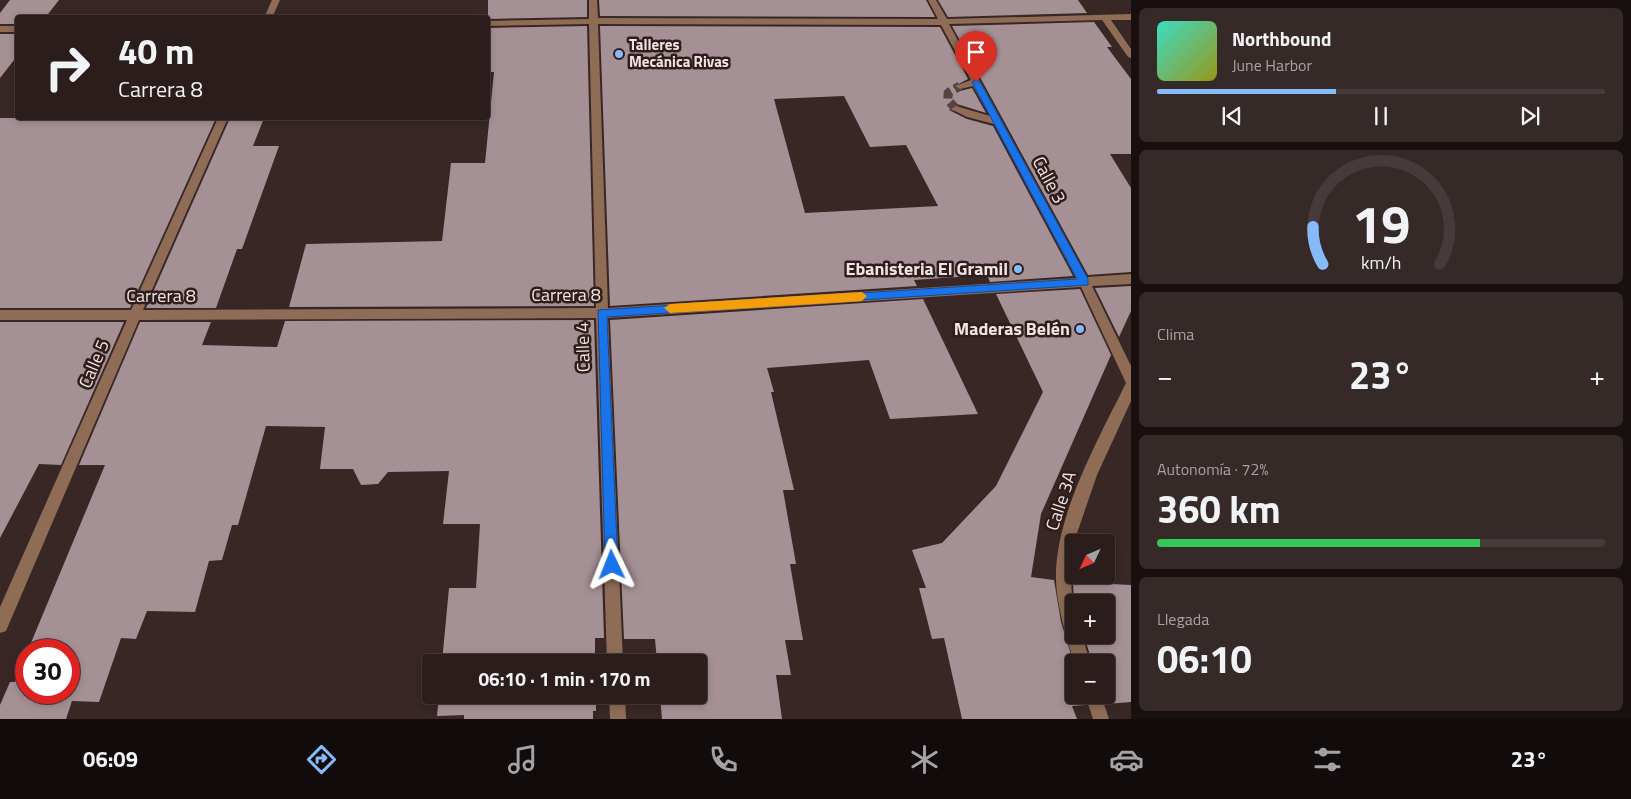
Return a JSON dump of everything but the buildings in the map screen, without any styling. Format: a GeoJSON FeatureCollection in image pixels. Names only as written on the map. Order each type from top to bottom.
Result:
{"type":"FeatureCollection","features":[{"type":"Feature","properties":{"kind":"street"},"geometry":{"type":"LineString","coordinates":[[269,15],[276,0]]}},
{"type":"Feature","properties":{"kind":"street","name":"Calle 4"},"geometry":{"type":"LineString","coordinates":[[593,0],[602,313],[616,654]]}},
{"type":"Feature","properties":{"kind":"street","name":"Calle 3"},"geometry":{"type":"LineString","coordinates":[[932,0],[1084,282],[1131,379]]}},
{"type":"Feature","properties":{"kind":"street"},"geometry":{"type":"LineString","coordinates":[[490,24],[593,21],[944,22],[1131,17]]}},
{"type":"Feature","properties":{"kind":"street"},"geometry":{"type":"LineString","coordinates":[[1105,18],[1131,55]]}},
{"type":"Feature","properties":{"kind":"street"},"geometry":{"type":"LineString","coordinates":[[0,29],[15,29]]}},
{"type":"Feature","properties":{"kind":"street"},"geometry":{"type":"LineString","coordinates":[[960,86],[976,82]]}},
{"type":"Feature","properties":{"kind":"street"},"geometry":{"type":"LineString","coordinates":[[956,109],[997,121]]}},
{"type":"Feature","properties":{"kind":"street","name":"Calle 5"},"geometry":{"type":"LineString","coordinates":[[0,625],[135,314],[222,120]]}},
{"type":"Feature","properties":{"kind":"street","name":"Carrera 8"},"geometry":{"type":"LineString","coordinates":[[0,315],[602,313],[1131,280]]}},
{"type":"Feature","properties":{"kind":"street","name":"Calle 3A"},"geometry":{"type":"LineString","coordinates":[[1080,654],[1068,615],[1064,567],[1076,514],[1095,464],[1131,387]]}},
{"type":"Feature","properties":{"kind":"street"},"geometry":{"type":"LineString","coordinates":[[617,704],[618,719]]}},
{"type":"Feature","properties":{"kind":"street"},"geometry":{"type":"LineString","coordinates":[[1095,704],[1101,719]]}},
{"type":"Feature","properties":{"kind":"tunnel"},"geometry":{"type":"LineString","coordinates":[[956,109],[948,100],[948,93],[960,86]]}},
{"type":"Feature","properties":{"kind":"slow traffic"},"geometry":{"type":"LineString","coordinates":[[670,308],[862,296]]}},
{"type":"Feature","properties":{"kind":"place","name":"Talleres Mecánica Rivas"},"geometry":{"type":"Point","coordinates":[619,54]}},
{"type":"Feature","properties":{"kind":"place","name":"Ebanisteria El Gramil"},"geometry":{"type":"Point","coordinates":[1018,269]}},
{"type":"Feature","properties":{"kind":"place","name":"Maderas Belén"},"geometry":{"type":"Point","coordinates":[1080,329]}},
{"type":"Feature","properties":{"kind":"route"},"geometry":{"type":"LineString","coordinates":[[612,565],[602,313],[1084,282],[976,82]]}}]}
